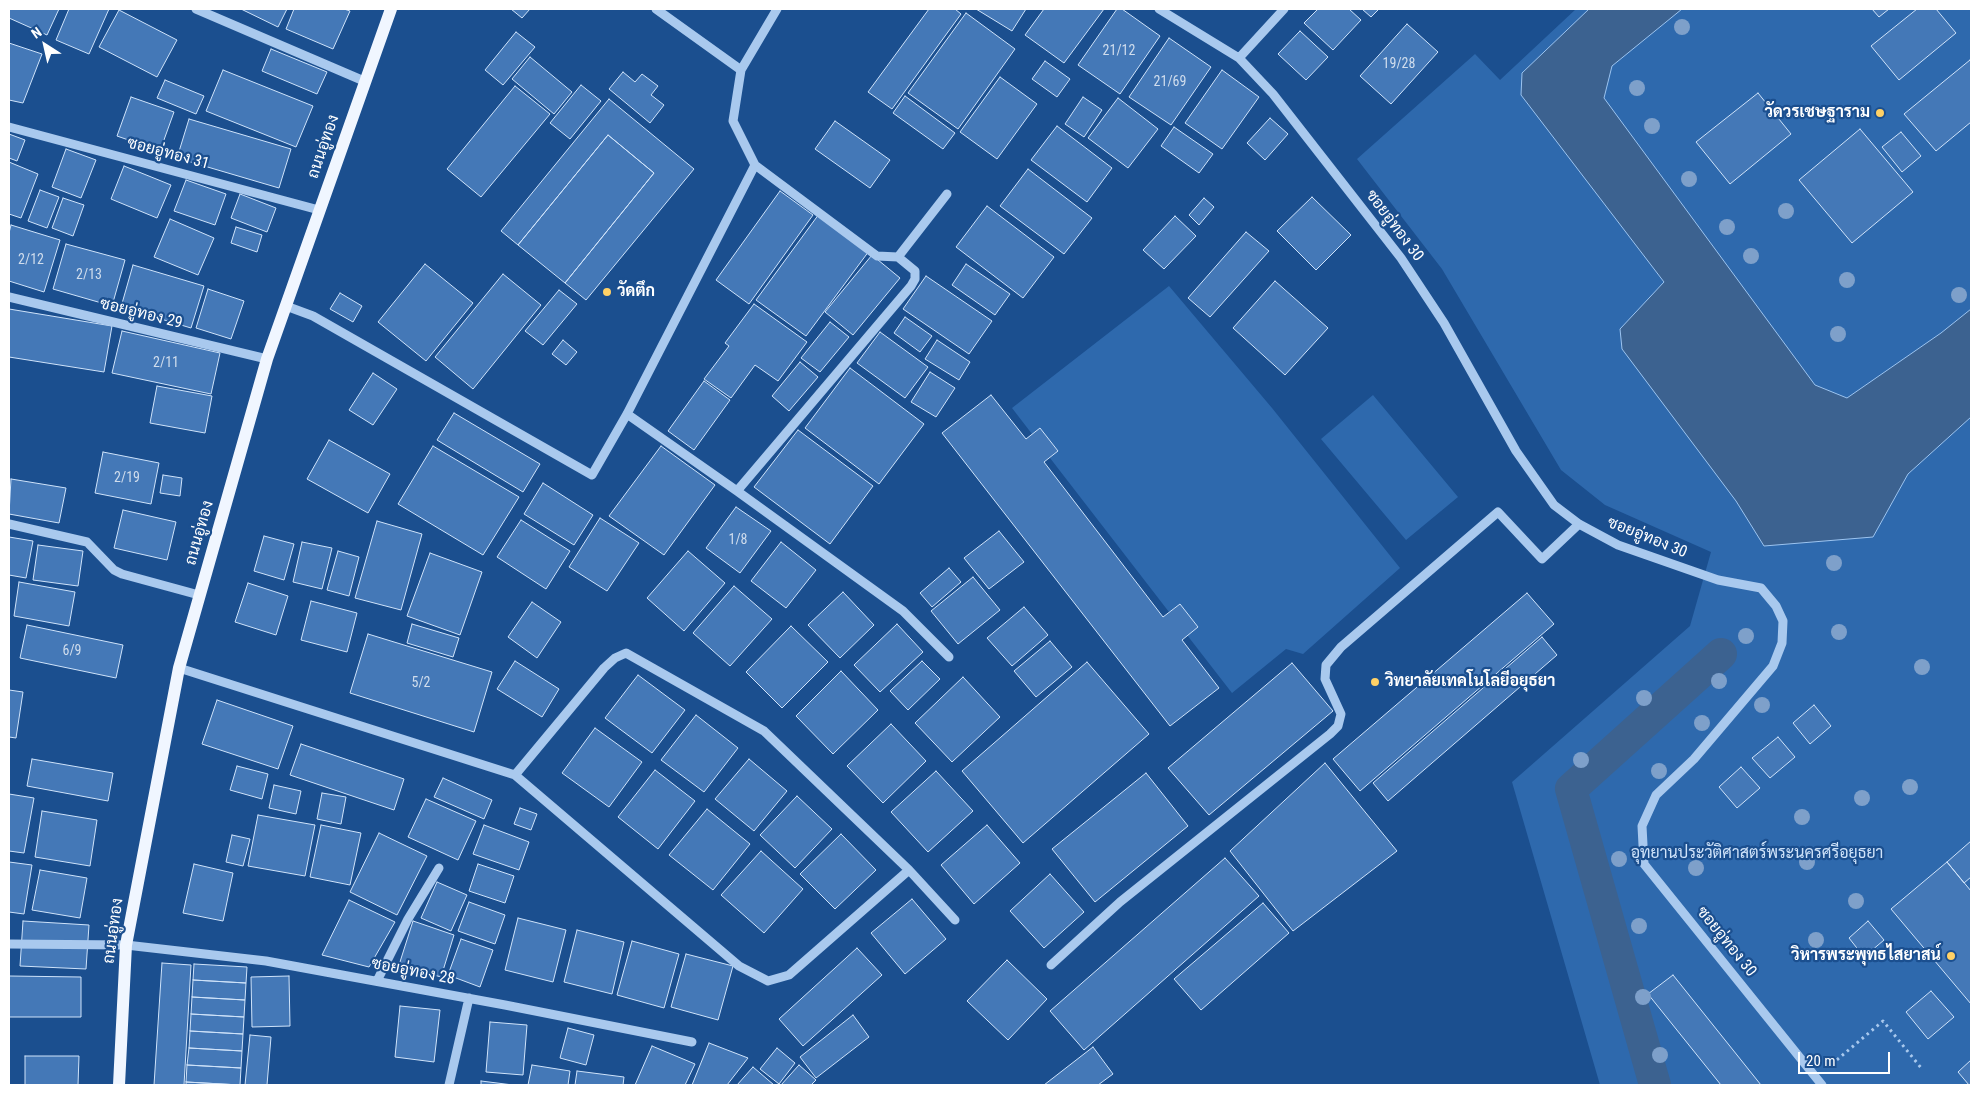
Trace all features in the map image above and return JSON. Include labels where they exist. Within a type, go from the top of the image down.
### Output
[{"type":"main road","name":"ถนนอู่ทอง","points":[[119,1085],[126,945],[179,668],[267,359],[387,10]]},
{"type":"street","points":[[196,9],[364,81]]},
{"type":"street","points":[[656,9],[741,70]]},
{"type":"street","points":[[737,491],[915,279],[915,271],[898,257],[877,256],[755,165],[733,121],[741,70],[777,9]]},
{"type":"street","name":"ซอยอู่ทอง 30","points":[[1159,9],[1239,58],[1273,94],[1401,258],[1444,323],[1516,452],[1554,505],[1578,524],[1618,545],[1718,580],[1760,588],[1776,606],[1783,621],[1782,643],[1773,666],[1694,759],[1656,795],[1642,826],[1644,864],[1819,1082]]},
{"type":"street","points":[[1239,58],[1284,9]]},
{"type":"street","name":"ซอยอู่ทอง 31","points":[[9,127],[319,210]]},
{"type":"street","points":[[286,306],[313,316],[592,474],[627,414],[755,165]]},
{"type":"street","points":[[898,257],[947,194]]},
{"type":"street","name":"ซอยอู่ทอง 29","points":[[9,297],[267,359]]},
{"type":"street","points":[[627,414],[903,611],[949,657]]},
{"type":"street","points":[[1050,965],[1120,902],[1338,726],[1341,714],[1325,679],[1326,665],[1341,646],[1498,512],[1542,559],[1578,524]]},
{"type":"street","points":[[9,524],[87,542],[114,570],[122,574],[199,595]]},
{"type":"street","points":[[516,775],[604,668],[615,658],[626,654],[764,731],[909,870],[955,920]]},
{"type":"street","points":[[179,668],[516,775],[739,966],[768,981],[789,975],[909,870]]},
{"type":"street","points":[[377,981],[408,919],[440,868]]},
{"type":"street","name":"ซอยอู่ทอง 28","points":[[9,944],[126,945],[266,960],[692,1042]]},
{"type":"street","points":[[449,1085],[469,998]]},
{"type":"path","points":[[1819,1082],[1883,1021],[1922,1069]]},
{"type":"green space","name":"อุทยานประวัติศาสตร์พระนครศรีอยุธยา","points":[[1576,9],[1971,9],[1971,1085],[1600,1085],[1512,782],[1690,626],[1711,552],[1605,505],[1561,470],[1442,269],[1357,159],[1475,54],[1500,80]]},
{"type":"green space","points":[[1169,286],[1272,408],[1400,568],[1303,654],[1286,649],[1232,693],[1187,635],[1198,627],[1180,604],[1169,612],[1050,458],[1058,451],[1040,428],[1032,434],[1012,408]]},
{"type":"green space","points":[[1373,395],[1458,497],[1406,540],[1321,439]]},
{"type":"shaded area","points":[[1589,9],[1682,9],[1612,66],[1604,98],[1815,385],[1847,398],[1941,333],[1971,309],[1971,417],[1908,474],[1873,537],[1764,546],[1736,501],[1622,349],[1620,329],[1664,282],[1521,95],[1522,73]]},
{"type":"building","points":[[9,9],[59,9],[47,35],[9,18]]},
{"type":"building","points":[[69,9],[109,9],[89,54],[56,40]]},
{"type":"building","points":[[241,9],[287,9],[278,27]]},
{"type":"building","points":[[294,9],[344,9],[350,11],[333,49],[286,29]]},
{"type":"building","points":[[511,9],[530,9],[522,18]]},
{"type":"building","points":[[929,9],[955,9],[961,14],[892,109],[868,92]]},
{"type":"building","points":[[976,9],[1026,9],[1012,31]]},
{"type":"building","points":[[1044,9],[1104,9],[1064,63],[1025,35]]},
{"type":"building","points":[[1117,9],[1122,9],[1160,36],[1120,94],[1078,65]]},
{"type":"building","points":[[1318,9],[1349,9],[1361,20],[1333,50],[1304,23]]},
{"type":"building","points":[[1362,9],[1379,9],[1371,17]]},
{"type":"building","points":[[1872,9],[1889,9],[1879,17]]},
{"type":"building","points":[[1917,9],[1936,9],[1956,33],[1899,80],[1871,46]]},
{"type":"building","points":[[119,10],[177,40],[157,77],[99,47]]},
{"type":"building","points":[[966,13],[1015,49],[958,129],[908,93]]},
{"type":"building","points":[[1407,24],[1438,52],[1391,104],[1360,76]]},
{"type":"building","points":[[1300,31],[1328,57],[1306,80],[1278,54]]},
{"type":"building","points":[[516,32],[535,47],[503,85],[485,70]]},
{"type":"building","points":[[1169,38],[1211,67],[1171,125],[1129,97]]},
{"type":"building","points":[[9,43],[42,54],[23,103],[9,100]]},
{"type":"building","points":[[271,49],[327,72],[317,94],[262,71]]},
{"type":"building","points":[[530,57],[572,92],[554,114],[512,79]]},
{"type":"building","points":[[1970,60],[1971,122],[1936,151],[1904,114]]},
{"type":"building","points":[[1045,61],[1070,79],[1057,97],[1032,79]]},
{"type":"building","points":[[223,70],[313,106],[296,147],[206,111]]},
{"type":"building","points":[[1222,70],[1259,97],[1222,149],[1185,123]]},
{"type":"building","points":[[623,72],[635,82],[642,74],[658,86],[651,95],[664,105],[650,123],[609,89]]},
{"type":"building","points":[[1000,77],[1037,104],[997,159],[960,132]]},
{"type":"building","points":[[165,80],[204,96],[196,114],[157,98]]},
{"type":"building","points":[[581,85],[601,101],[570,139],[550,123]]},
{"type":"building","points":[[515,86],[550,114],[481,197],[447,169]]},
{"type":"building","points":[[1758,93],[1791,134],[1730,184],[1696,142]]},
{"type":"building","points":[[905,96],[955,133],[943,149],[893,113]]},
{"type":"building","points":[[131,97],[174,112],[160,151],[117,136]]},
{"type":"building","points":[[1083,97],[1102,110],[1084,137],[1065,124]]},
{"type":"building","points":[[1118,98],[1158,129],[1128,168],[1088,138]]},
{"type":"building","points":[[609,99],[694,169],[586,300],[565,283],[654,173],[608,135],[518,245],[501,231]]},
{"type":"building","points":[[1270,118],[1288,134],[1265,160],[1247,143]]},
{"type":"building","points":[[189,119],[291,149],[279,188],[177,158]]},
{"type":"building","points":[[835,121],[890,160],[870,188],[815,149]]},
{"type":"building","points":[[1057,126],[1112,168],[1087,202],[1031,160]]},
{"type":"building","points":[[1174,127],[1213,154],[1199,173],[1161,146]]},
{"type":"building","points":[[1860,129],[1913,192],[1852,243],[1799,180]]},
{"type":"building","points":[[1901,132],[1921,156],[1902,172],[1882,147]]},
{"type":"building","points":[[9,134],[25,140],[17,161],[9,158]]},
{"type":"building","points":[[608,135],[654,173],[565,283],[518,245]]},
{"type":"building","points":[[66,149],[96,160],[81,198],[52,187]]},
{"type":"building","points":[[9,162],[38,174],[21,218],[9,214]]},
{"type":"building","points":[[124,166],[171,185],[157,218],[111,199]]},
{"type":"building","points":[[1028,169],[1092,218],[1064,254],[1000,206]]},
{"type":"building","points":[[186,180],[226,194],[215,225],[174,211]]},
{"type":"building","points":[[40,190],[59,197],[47,228],[28,221]]},
{"type":"building","points":[[780,191],[813,215],[749,304],[716,280]]},
{"type":"building","points":[[240,194],[276,208],[267,232],[231,218]]},
{"type":"building","points":[[1312,197],[1351,235],[1316,270],[1277,231]]},
{"type":"building","points":[[63,198],[84,205],[73,236],[52,228]]},
{"type":"building","points":[[1204,198],[1214,207],[1199,225],[1189,215]]},
{"type":"building","points":[[987,206],[1054,257],[1023,298],[956,247]]},
{"type":"building","points":[[819,214],[869,251],[806,336],[756,300]]},
{"type":"building","points":[[1175,216],[1196,236],[1164,269],[1143,250]]},
{"type":"building","points":[[170,219],[214,238],[198,275],[154,257]]},
{"type":"building","points":[[11,225],[60,240],[44,292],[9,281],[9,233]]},
{"type":"building","points":[[236,227],[262,235],[257,252],[231,243]]},
{"type":"building","points":[[1246,232],[1269,251],[1210,317],[1188,298]]},
{"type":"building","points":[[66,244],[125,260],[112,306],[53,289]]},
{"type":"building","points":[[872,255],[900,278],[853,335],[825,312]]},
{"type":"building","points":[[425,264],[473,303],[426,361],[378,322]]},
{"type":"building","points":[[966,264],[1010,294],[995,315],[952,285]]},
{"type":"building","points":[[133,265],[204,286],[191,328],[121,307]]},
{"type":"building","points":[[503,274],[541,305],[473,389],[435,357]]},
{"type":"building","points":[[926,276],[992,321],[969,354],[903,309]]},
{"type":"building","points":[[1275,281],[1328,328],[1285,375],[1233,328]]},
{"type":"building","points":[[208,289],[244,301],[231,339],[196,328]]},
{"type":"building","points":[[559,290],[577,304],[543,345],[525,331]]},
{"type":"building","points":[[340,293],[362,306],[353,322],[330,309]]},
{"type":"building","points":[[754,304],[807,342],[778,381],[755,365],[731,398],[704,379],[729,346],[725,343]]},
{"type":"building","points":[[9,309],[112,326],[104,372],[9,357]]},
{"type":"building","points":[[905,317],[932,336],[920,352],[894,333]]},
{"type":"building","points":[[830,322],[849,337],[820,372],[801,358]]},
{"type":"building","points":[[122,331],[220,353],[211,394],[112,373]]},
{"type":"building","points":[[880,332],[928,367],[905,398],[857,363]]},
{"type":"building","points":[[563,340],[577,352],[566,365],[552,354]]},
{"type":"building","points":[[937,340],[970,362],[959,380],[925,359]]},
{"type":"building","points":[[800,362],[818,377],[789,411],[772,396]]},
{"type":"building","points":[[850,368],[924,424],[879,484],[805,428]]},
{"type":"building","points":[[930,372],[955,388],[936,417],[911,402]]},
{"type":"building","points":[[373,373],[397,389],[373,425],[349,410]]},
{"type":"building","points":[[704,381],[730,400],[694,450],[668,431]]},
{"type":"building","points":[[157,386],[212,396],[205,433],[150,423]]},
{"type":"building","points":[[991,395],[1026,439],[1040,428],[1058,451],[1044,462],[1163,617],[1180,604],[1198,627],[1182,640],[1219,688],[1170,726],[942,433]]},
{"type":"building","points":[[454,413],[540,464],[523,492],[437,440]]},
{"type":"building","points":[[798,430],[873,486],[830,544],[754,487]]},
{"type":"building","points":[[329,440],[390,474],[368,513],[307,479]]},
{"type":"building","points":[[433,446],[519,497],[483,555],[398,504]]},
{"type":"building","points":[[661,446],[715,485],[664,555],[609,516]]},
{"type":"building","points":[[103,452],[159,463],[151,504],[95,493]]},
{"type":"building","points":[[163,475],[182,478],[180,496],[160,493]]},
{"type":"building","points":[[11,479],[66,488],[59,523],[9,514]]},
{"type":"building","points":[[543,483],[593,515],[574,545],[524,514]]},
{"type":"building","points":[[736,507],[771,531],[740,573],[706,548]]},
{"type":"building","points":[[123,510],[176,522],[167,560],[114,548]]},
{"type":"building","points":[[600,518],[639,543],[607,591],[569,567]]},
{"type":"building","points":[[521,520],[570,551],[546,589],[497,557]]},
{"type":"building","points":[[377,521],[422,534],[401,610],[355,598]]},
{"type":"building","points":[[999,531],[1024,562],[989,589],[964,558]]},
{"type":"building","points":[[264,536],[294,544],[284,580],[254,571]]},
{"type":"building","points":[[9,537],[33,541],[26,578],[9,575]]},
{"type":"building","points":[[302,542],[332,548],[322,589],[293,582]]},
{"type":"building","points":[[781,542],[816,570],[786,608],[751,581]]},
{"type":"building","points":[[38,545],[83,551],[78,586],[33,580]]},
{"type":"building","points":[[338,551],[359,557],[349,596],[327,590]]},
{"type":"building","points":[[688,551],[725,583],[684,631],[647,598]]},
{"type":"building","points":[[430,553],[482,572],[460,635],[407,616]]},
{"type":"building","points":[[949,568],[961,582],[932,607],[920,593]]},
{"type":"building","points":[[973,577],[1000,610],[958,644],[931,611]]},
{"type":"building","points":[[19,582],[75,592],[69,626],[14,616]]},
{"type":"building","points":[[248,583],[288,596],[276,635],[235,622]]},
{"type":"building","points":[[734,586],[772,619],[730,666],[693,633]]},
{"type":"building","points":[[843,592],[874,625],[840,658],[808,625]]},
{"type":"building","points":[[1527,593],[1554,624],[1360,791],[1333,759]]},
{"type":"building","points":[[311,601],[357,613],[347,652],[301,640]]},
{"type":"building","points":[[532,602],[561,622],[537,658],[508,637]]},
{"type":"building","points":[[1024,607],[1048,635],[1012,666],[987,638]]},
{"type":"building","points":[[412,624],[459,638],[453,657],[407,643]]},
{"type":"building","points":[[897,624],[923,652],[880,692],[854,665]]},
{"type":"building","points":[[27,625],[123,645],[116,678],[20,658]]},
{"type":"building","points":[[791,626],[828,662],[782,708],[746,672]]},
{"type":"building","points":[[368,634],[492,672],[474,732],[350,693]]},
{"type":"building","points":[[1542,637],[1557,655],[1388,801],[1373,783]]},
{"type":"building","points":[[1050,641],[1072,667],[1036,697],[1014,671]]},
{"type":"building","points":[[515,661],[559,689],[542,717],[497,689]]},
{"type":"building","points":[[922,661],[940,679],[908,710],[890,691]]},
{"type":"building","points":[[1087,662],[1149,734],[1023,843],[962,771]]},
{"type":"building","points":[[1292,663],[1333,711],[1209,815],[1168,768]]},
{"type":"building","points":[[841,671],[878,710],[833,754],[796,716]]},
{"type":"building","points":[[638,675],[685,710],[652,753],[605,718]]},
{"type":"building","points":[[963,677],[1000,717],[952,762],[915,723]]},
{"type":"building","points":[[9,690],[23,692],[16,738],[9,737]]},
{"type":"building","points":[[217,700],[293,726],[278,769],[202,744]]},
{"type":"building","points":[[1814,705],[1831,726],[1810,744],[1793,723]]},
{"type":"building","points":[[696,715],[738,748],[704,792],[661,760]]},
{"type":"building","points":[[891,724],[926,761],[883,803],[847,766]]},
{"type":"building","points":[[595,728],[642,762],[609,807],[562,773]]},
{"type":"building","points":[[1778,737],[1795,757],[1770,778],[1752,758]]},
{"type":"building","points":[[301,744],[404,779],[394,810],[290,775]]},
{"type":"building","points":[[32,759],[113,773],[108,801],[27,786]]},
{"type":"building","points":[[749,759],[787,791],[754,831],[715,799]]},
{"type":"building","points":[[1325,763],[1397,851],[1293,931],[1230,851]]},
{"type":"building","points":[[237,766],[268,774],[262,799],[230,790]]},
{"type":"building","points":[[1741,767],[1760,788],[1737,808],[1719,787]]},
{"type":"building","points":[[655,770],[695,801],[658,849],[618,817]]},
{"type":"building","points":[[936,771],[973,811],[928,852],[891,812]]},
{"type":"building","points":[[1146,773],[1188,826],[1095,902],[1052,849]]},
{"type":"building","points":[[443,778],[492,800],[484,819],[434,797]]},
{"type":"building","points":[[274,785],[301,791],[296,814],[269,808]]},
{"type":"building","points":[[322,793],[346,797],[341,824],[317,819]]},
{"type":"building","points":[[9,794],[34,798],[24,853],[9,851]]},
{"type":"building","points":[[797,796],[832,829],[795,868],[760,835]]},
{"type":"building","points":[[426,799],[476,821],[458,860],[408,837]]},
{"type":"building","points":[[520,808],[537,814],[531,830],[514,824]]},
{"type":"building","points":[[707,809],[750,844],[713,890],[669,855]]},
{"type":"building","points":[[42,811],[97,820],[90,866],[35,857]]},
{"type":"building","points":[[258,815],[315,825],[305,876],[248,866]]},
{"type":"building","points":[[321,825],[361,833],[350,885],[310,877]]},
{"type":"building","points":[[484,825],[529,842],[519,870],[473,854]]},
{"type":"building","points":[[987,825],[1020,863],[974,904],[941,865]]},
{"type":"building","points":[[379,833],[427,856],[397,915],[350,892]]},
{"type":"building","points":[[841,834],[876,870],[835,909],[800,874]]},
{"type":"building","points":[[232,835],[250,839],[243,866],[226,862]]},
{"type":"building","points":[[1971,841],[1971,877],[1964,883],[1947,862]]},
{"type":"building","points":[[761,851],[803,889],[764,933],[721,895]]},
{"type":"building","points":[[1225,858],[1259,896],[1084,1050],[1050,1011]]},
{"type":"building","points":[[9,862],[32,865],[24,914],[9,912]]},
{"type":"building","name":"วิหารพระพุทธไสยาสน์","points":[[1947,862],[1971,891],[1971,1004],[1891,909]]},
{"type":"building","points":[[194,864],[233,873],[223,921],[183,913]]},
{"type":"building","points":[[478,864],[514,876],[505,903],[469,891]]},
{"type":"building","points":[[40,870],[87,878],[80,918],[32,910]]},
{"type":"building","points":[[1050,874],[1084,912],[1044,948],[1010,911]]},
{"type":"building","points":[[437,882],[467,895],[451,931],[421,918]]},
{"type":"building","points":[[912,899],[946,939],[905,974],[871,933]]},
{"type":"building","points":[[349,900],[395,922],[369,967],[322,955]]},
{"type":"building","points":[[469,902],[505,915],[495,944],[458,931]]},
{"type":"building","points":[[1263,903],[1289,933],[1201,1010],[1174,979]]},
{"type":"building","points":[[518,918],[566,930],[553,982],[505,970]]},
{"type":"building","points":[[23,921],[89,925],[86,969],[20,966]]},
{"type":"building","points":[[413,921],[454,935],[441,977],[399,965]]},
{"type":"building","points":[[1868,921],[1884,940],[1864,957],[1849,938]]},
{"type":"building","points":[[577,930],[624,942],[612,994],[564,982]]},
{"type":"building","points":[[461,939],[493,950],[480,987],[448,975]]},
{"type":"building","points":[[632,941],[679,954],[664,1008],[617,995]]},
{"type":"building","points":[[857,948],[882,975],[803,1046],[779,1019]]},
{"type":"building","points":[[686,954],[733,966],[718,1020],[671,1007]]},
{"type":"building","points":[[1007,960],[1047,999],[1008,1040],[967,1001]]},
{"type":"building","points":[[162,963],[191,965],[184,1085],[154,1085]]},
{"type":"building","points":[[194,964],[247,967],[246,983],[193,980]]},
{"type":"building","points":[[1673,975],[1761,1085],[1721,1085],[1648,994]]},
{"type":"building","points":[[9,976],[81,977],[81,1017],[9,1017]]},
{"type":"building","points":[[289,976],[290,1026],[252,1027],[251,977]]},
{"type":"building","points":[[193,980],[246,983],[245,1000],[192,997]]},
{"type":"building","points":[[1931,991],[1954,1017],[1928,1039],[1906,1012]]},
{"type":"building","points":[[192,997],[245,1000],[244,1017],[191,1014]]},
{"type":"building","points":[[400,1006],[440,1010],[434,1062],[395,1057]]},
{"type":"building","points":[[191,1014],[244,1017],[243,1034],[190,1031]]},
{"type":"building","points":[[853,1015],[869,1037],[816,1078],[800,1057]]},
{"type":"building","points":[[490,1022],[527,1025],[523,1075],[486,1072]]},
{"type":"building","points":[[568,1028],[594,1035],[586,1065],[560,1058]]},
{"type":"building","points":[[190,1031],[243,1034],[242,1051],[189,1048]]},
{"type":"building","points":[[250,1035],[271,1037],[267,1085],[245,1085]]},
{"type":"building","points":[[709,1043],[748,1058],[727,1085],[692,1085]]},
{"type":"building","points":[[652,1046],[695,1064],[685,1085],[635,1085]]},
{"type":"building","points":[[1093,1047],[1113,1074],[1098,1085],[1044,1085]]},
{"type":"building","points":[[189,1048],[242,1051],[241,1068],[187,1065]]},
{"type":"building","points":[[777,1048],[795,1063],[779,1084],[760,1069]]},
{"type":"building","points":[[25,1056],[79,1056],[78,1085],[25,1085]]},
{"type":"building","points":[[1971,1060],[1971,1085],[1969,1085],[1958,1072]]},
{"type":"building","points":[[187,1065],[241,1068],[240,1085],[186,1082]]},
{"type":"building","points":[[532,1065],[570,1071],[568,1085],[528,1085]]},
{"type":"building","points":[[799,1065],[816,1080],[811,1085],[781,1085]]},
{"type":"building","points":[[753,1067],[774,1085],[737,1085]]},
{"type":"building","points":[[577,1071],[624,1077],[623,1085],[575,1085]]},
{"type":"building","points":[[481,1081],[513,1085],[481,1085]]},
{"type":"building","points":[[186,1082],[240,1085],[186,1085]]},
{"type":"waterway","points":[[1655,1085],[1571,789],[1721,654]]},
{"type":"place","name":"วัดวรเชษฐาราม","points":[[1880,113]]},
{"type":"place","name":"วัดตึก","points":[[607,292]]},
{"type":"place","name":"วิทยาลัยเทคโนโลยีอยุธยา","points":[[1375,682]]},
{"type":"place","name":"วิหารพระพุทธไสยาสน์","points":[[1951,956]]}]
